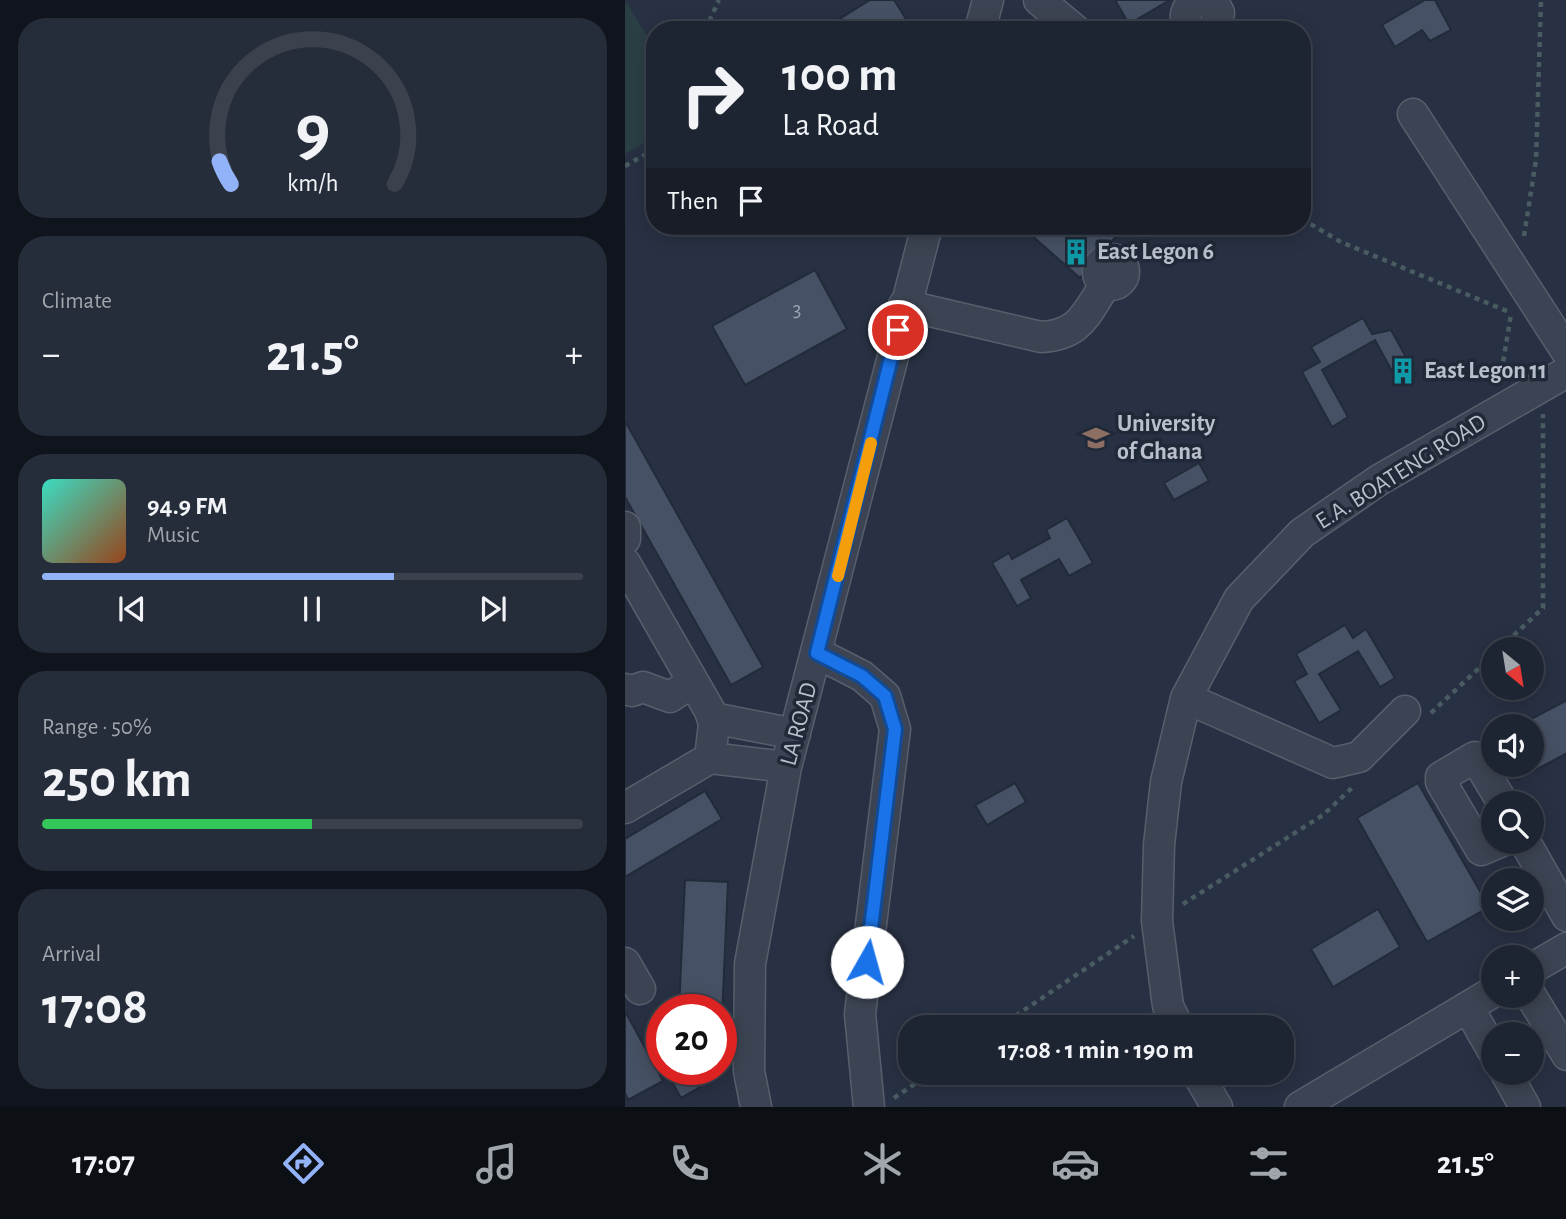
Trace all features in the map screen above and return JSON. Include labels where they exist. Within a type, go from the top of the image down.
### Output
[{"type":"street","points":[[982,21],[988,0]]},
{"type":"street","points":[[1039,0],[1064,21]]},
{"type":"street","points":[[1185,21],[1187,9],[1191,4],[1204,0],[1216,6],[1219,13],[1217,21]]},
{"type":"street","points":[[1413,114],[1566,352]]},
{"type":"street","name":"LA ROAD","points":[[756,1107],[749,1072],[750,964],[787,767],[904,305],[924,235]]},
{"type":"street","points":[[904,305],[1041,337],[1055,336],[1075,329],[1106,284]]},
{"type":"street","name":"E.A. BOATENG ROAD","points":[[1172,1015],[1168,1006],[1157,921],[1159,845],[1166,782],[1186,698],[1239,599],[1302,533],[1379,480],[1555,379]]},
{"type":"street","points":[[625,527],[625,539]]},
{"type":"street","points":[[625,563],[713,718],[710,758]]},
{"type":"street","points":[[817,653],[862,676],[885,696],[895,729],[860,1014],[880,1104]]},
{"type":"street","points":[[625,689],[632,691],[643,687],[670,697],[693,682]]},
{"type":"street","points":[[1186,698],[1333,763],[1359,757],[1413,717]]},
{"type":"street","points":[[713,718],[795,734]]},
{"type":"street","points":[[1481,850],[1441,782],[1441,777],[1475,757],[1496,791]]},
{"type":"street","points":[[625,808],[710,758],[787,767]]},
{"type":"street","points":[[1534,854],[1559,887],[1566,916]]},
{"type":"street","points":[[1544,961],[1566,948]]},
{"type":"street","points":[[1300,1107],[1480,1000],[1486,1022]]},
{"type":"street","points":[[1538,1008],[1566,1055]]},
{"type":"street","points":[[1204,1085],[1217,1107]]},
{"type":"street","points":[[1513,1085],[1525,1107]]},
{"type":"path","points":[[709,21],[719,0]]},
{"type":"path","points":[[1495,414],[1536,160],[1541,0]]},
{"type":"path","points":[[625,166],[646,154]]},
{"type":"path","points":[[1311,224],[1341,242],[1511,313]]},
{"type":"path","points":[[1512,637],[1543,608],[1555,379]]},
{"type":"path","points":[[1413,717],[1481,664]]},
{"type":"path","points":[[1017,1015],[1323,815],[1362,778]]},
{"type":"path","points":[[880,1104],[911,1085]]},
{"type":"green space","points":[[625,0],[646,34],[646,142],[625,154]]},
{"type":"building","points":[[870,0],[894,0],[907,21],[836,21]]},
{"type":"building","points":[[1115,0],[1170,0],[1134,21],[1127,21]]},
{"type":"building","points":[[1425,0],[1435,0],[1451,30],[1430,41],[1422,30],[1395,47],[1382,25]]},
{"type":"building","name":"East Legon 6","points":[[1031,235],[1117,235],[1080,278]]},
{"type":"building","points":[[815,270],[847,329],[745,385],[712,326]]},
{"type":"building","name":"East Legon 11","points":[[1363,318],[1372,334],[1391,330],[1416,375],[1399,384],[1375,340],[1322,370],[1348,417],[1332,427],[1302,372],[1320,362],[1311,347]]},
{"type":"building","points":[[625,421],[763,667],[731,685],[625,497]]},
{"type":"building","points":[[1199,463],[1209,481],[1174,500],[1164,483]]},
{"type":"building","points":[[1067,518],[1093,563],[1069,576],[1059,559],[1021,580],[1031,598],[1017,606],[992,563],[1009,553],[1012,559],[1050,538],[1046,530]]},
{"type":"building","points":[[1345,625],[1353,638],[1366,629],[1395,678],[1380,687],[1358,651],[1319,674],[1341,710],[1319,723],[1294,681],[1307,674],[1296,654]]},
{"type":"building","points":[[1567,700],[1567,753],[1544,765],[1544,714],[1541,714]]},
{"type":"building","points":[[1015,783],[1026,802],[987,825],[975,805]]},
{"type":"building","points":[[1418,783],[1481,893],[1481,912],[1427,942],[1357,818]]},
{"type":"building","points":[[705,791],[722,819],[625,877],[625,839]]},
{"type":"building","points":[[685,880],[728,882],[723,994],[680,994]]},
{"type":"building","points":[[1378,909],[1400,947],[1333,987],[1311,949]]},
{"type":"building","points":[[625,1011],[646,1050],[646,1085],[656,1085],[628,1100],[625,1093]]},
{"type":"building","points":[[674,1085],[699,1085],[700,1087],[681,1098]]},
{"type":"slow traffic","points":[[838,576],[871,443]]},
{"type":"place","name":"East Legon 6","points":[[1076,252]]},
{"type":"place","name":"East Legon 11","points":[[1403,371]]},
{"type":"place","name":"University of Ghana","points":[[1096,438]]},
{"type":"route","points":[[867,962],[895,729],[885,696],[862,676],[817,653],[842,562],[898,330]]}]
